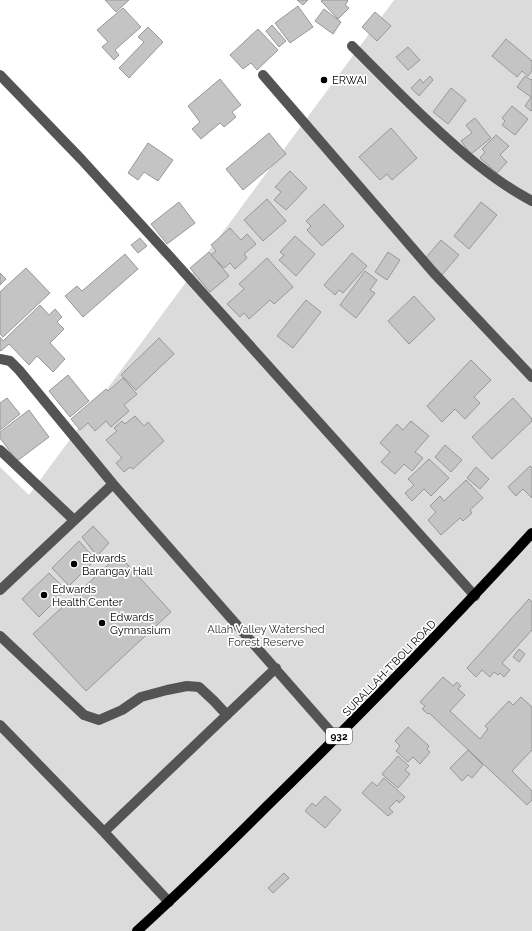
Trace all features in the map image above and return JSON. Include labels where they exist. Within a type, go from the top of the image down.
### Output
[{"type":"main road","name":"SURALLAH-T'BOLI ROAD","points":[[137,931],[170,902],[337,738],[475,596],[532,533]]},
{"type":"street","points":[[352,46],[395,91],[451,143],[503,184],[532,201]]},
{"type":"street","points":[[263,74],[433,272],[532,377]]},
{"type":"street","points":[[0,75],[72,149],[168,254],[475,596]]},
{"type":"street","points":[[0,359],[10,361],[19,370],[114,484],[337,738]]},
{"type":"street","points":[[0,450],[74,520]]},
{"type":"street","points":[[0,590],[114,484]]},
{"type":"street","points":[[0,636],[84,715],[99,720],[122,710],[141,697],[187,686],[199,687],[227,715]]},
{"type":"street","points":[[104,832],[276,668]]},
{"type":"street","points":[[0,724],[170,902]]},
{"type":"green space","name":"Allah Valley Watershed Forest Reserve","points":[[394,0],[532,0],[532,931],[0,931],[0,467],[29,495]]},
{"type":"building","points":[[105,0],[129,0],[116,12]]},
{"type":"building","points":[[297,0],[308,0],[303,5]]},
{"type":"building","points":[[347,0],[348,1],[345,5],[349,8],[338,19],[321,1]]},
{"type":"building","points":[[298,6],[313,27],[290,43],[275,23]]},
{"type":"building","points":[[123,8],[141,27],[115,50],[119,55],[114,60],[102,47],[108,42],[97,30]]},
{"type":"building","points":[[324,9],[341,22],[333,34],[315,21]]},
{"type":"building","points":[[375,12],[391,26],[377,41],[362,27]]},
{"type":"building","points":[[272,25],[286,41],[279,47],[266,31]]},
{"type":"building","points":[[148,27],[163,42],[129,78],[119,68],[144,42],[138,37]]},
{"type":"building","points":[[258,29],[278,50],[257,70],[251,63],[243,69],[230,55]]},
{"type":"building","points":[[506,39],[532,61],[532,71],[528,76],[522,71],[517,77],[492,56]]},
{"type":"building","points":[[408,47],[420,60],[408,70],[396,57]]},
{"type":"building","points":[[430,76],[433,80],[419,96],[411,88],[420,79],[423,83]]},
{"type":"building","points":[[525,76],[531,80],[532,79],[531,111],[525,106],[531,97],[517,87]]},
{"type":"building","points":[[220,79],[241,105],[232,112],[236,117],[224,127],[220,123],[201,139],[192,129],[200,122],[188,106]]},
{"type":"building","points":[[451,88],[466,100],[448,124],[433,112]]},
{"type":"building","points":[[512,106],[528,119],[515,135],[502,125],[505,121],[502,118]]},
{"type":"building","points":[[475,118],[491,138],[471,154],[461,141],[472,133],[466,125]]},
{"type":"building","points":[[391,128],[417,158],[392,180],[387,174],[380,180],[359,157]]},
{"type":"building","points":[[269,133],[286,154],[243,190],[226,169]]},
{"type":"building","points":[[496,135],[509,146],[500,155],[507,162],[497,173],[480,158],[485,152],[482,149]]},
{"type":"building","points":[[148,143],[173,160],[158,181],[144,172],[138,180],[128,173]]},
{"type":"building","points":[[290,171],[307,188],[286,210],[274,200],[281,192],[275,187]]},
{"type":"building","points":[[267,199],[286,221],[263,241],[244,220]]},
{"type":"building","points":[[179,202],[195,223],[167,244],[151,224]]},
{"type":"building","points":[[481,202],[497,215],[469,249],[454,236]]},
{"type":"building","points":[[324,204],[344,226],[322,246],[307,230],[311,226],[306,221]]},
{"type":"building","points":[[230,228],[241,240],[247,234],[256,244],[244,254],[247,258],[235,269],[230,263],[224,268],[211,255],[216,251],[211,245]]},
{"type":"building","points":[[295,236],[315,254],[296,276],[279,260],[284,255],[280,252]]},
{"type":"building","points":[[140,238],[147,246],[138,253],[131,245]]},
{"type":"building","points":[[441,240],[459,255],[441,276],[423,261]]},
{"type":"building","points":[[209,252],[229,276],[210,292],[190,268]]},
{"type":"building","points":[[388,252],[400,260],[387,280],[375,272]]},
{"type":"building","points":[[352,253],[367,266],[343,293],[339,290],[335,295],[324,285]]},
{"type":"building","points":[[125,254],[138,269],[83,317],[65,296],[77,286],[82,291]]},
{"type":"building","points":[[267,258],[293,287],[274,304],[270,300],[249,319],[244,313],[240,317],[227,304],[244,289],[239,284]]},
{"type":"building","points":[[26,268],[50,293],[3,337],[0,334],[0,292]]},
{"type":"building","points":[[365,271],[377,280],[370,290],[375,293],[356,318],[340,305]]},
{"type":"building","points":[[0,273],[6,279],[0,285]]},
{"type":"building","points":[[414,296],[435,319],[409,344],[388,321]]},
{"type":"building","points":[[306,300],[321,312],[293,348],[277,336]]},
{"type":"building","points":[[40,305],[49,315],[55,309],[62,317],[57,322],[64,329],[50,343],[65,359],[53,372],[37,356],[29,365],[9,344],[1,351],[0,350],[0,337],[3,341]]},
{"type":"building","points":[[159,338],[174,354],[136,390],[121,375]]},
{"type":"building","points":[[471,360],[491,380],[474,397],[480,403],[465,419],[455,409],[442,422],[427,406]]},
{"type":"building","points":[[68,375],[89,401],[70,417],[49,391]]},
{"type":"building","points":[[123,378],[137,394],[124,405],[129,411],[111,427],[106,421],[95,431],[88,423],[80,430],[71,419],[106,389],[108,391]]},
{"type":"building","points":[[7,398],[20,414],[0,430],[0,403]]},
{"type":"building","points":[[513,398],[532,419],[532,421],[492,459],[472,437]]},
{"type":"building","points":[[29,410],[49,437],[17,461],[0,438],[0,432]]},
{"type":"building","points":[[135,416],[144,426],[148,422],[164,441],[133,469],[130,467],[124,472],[116,463],[122,458],[106,440],[117,431],[114,428],[122,421],[125,424]]},
{"type":"building","points":[[411,421],[429,436],[415,452],[423,458],[412,471],[404,464],[395,474],[381,462],[390,452],[380,443],[397,424],[403,430]]},
{"type":"building","points":[[445,445],[462,460],[451,472],[435,457]]},
{"type":"building","points":[[429,459],[449,478],[431,496],[424,489],[412,501],[405,493],[414,485],[408,479]]},
{"type":"building","points":[[530,466],[532,468],[532,498],[523,489],[516,496],[508,487]]},
{"type":"building","points":[[476,467],[489,479],[480,489],[467,478]]},
{"type":"building","points":[[466,480],[483,498],[470,510],[472,513],[463,521],[460,518],[441,535],[428,520],[436,512],[430,506],[440,496],[444,501]]},
{"type":"building","name":"Edwards Health Center","points":[[93,526],[109,543],[97,556],[82,537]]},
{"type":"building","name":"Edwards Barangay Hall","points":[[79,541],[96,559],[69,586],[52,568]]},
{"type":"building","name":"Edwards Gymnasium","points":[[119,555],[171,612],[86,691],[33,634]]},
{"type":"building","name":"Edwards Health Center","points":[[49,573],[66,590],[39,617],[22,599]]},
{"type":"building","points":[[529,599],[532,602],[532,630],[502,663],[510,670],[504,677],[500,673],[498,675],[494,672],[490,677],[482,670],[476,677],[467,668]]},
{"type":"building","points":[[519,649],[525,654],[519,662],[513,657]]},
{"type":"building","points":[[443,677],[453,686],[457,682],[461,686],[458,689],[465,695],[450,711],[480,739],[488,729],[485,726],[509,701],[513,705],[521,697],[532,707],[532,750],[512,771],[532,791],[532,800],[527,805],[429,713],[428,714],[422,709],[425,706],[420,702]]},
{"type":"building","points":[[408,727],[429,746],[427,749],[430,752],[420,764],[413,757],[408,762],[396,751],[400,746],[395,741]]},
{"type":"building","points":[[468,750],[483,765],[472,778],[468,775],[462,781],[450,768]]},
{"type":"building","points":[[398,756],[409,766],[405,770],[410,774],[398,788],[382,774]]},
{"type":"building","points":[[384,778],[405,797],[399,803],[397,800],[389,808],[393,812],[388,816],[362,793],[372,782],[377,786]]},
{"type":"building","points":[[325,796],[341,810],[325,828],[305,811],[312,803],[316,806]]},
{"type":"building","points":[[284,873],[289,878],[273,893],[268,888]]},
{"type":"place","name":"ERWAI","points":[[324,80]]},
{"type":"place","name":"Edwards Barangay Hall","points":[[74,564]]},
{"type":"place","name":"Edwards Health Center","points":[[44,595]]},
{"type":"place","name":"Edwards Gymnasium","points":[[102,623]]}]
